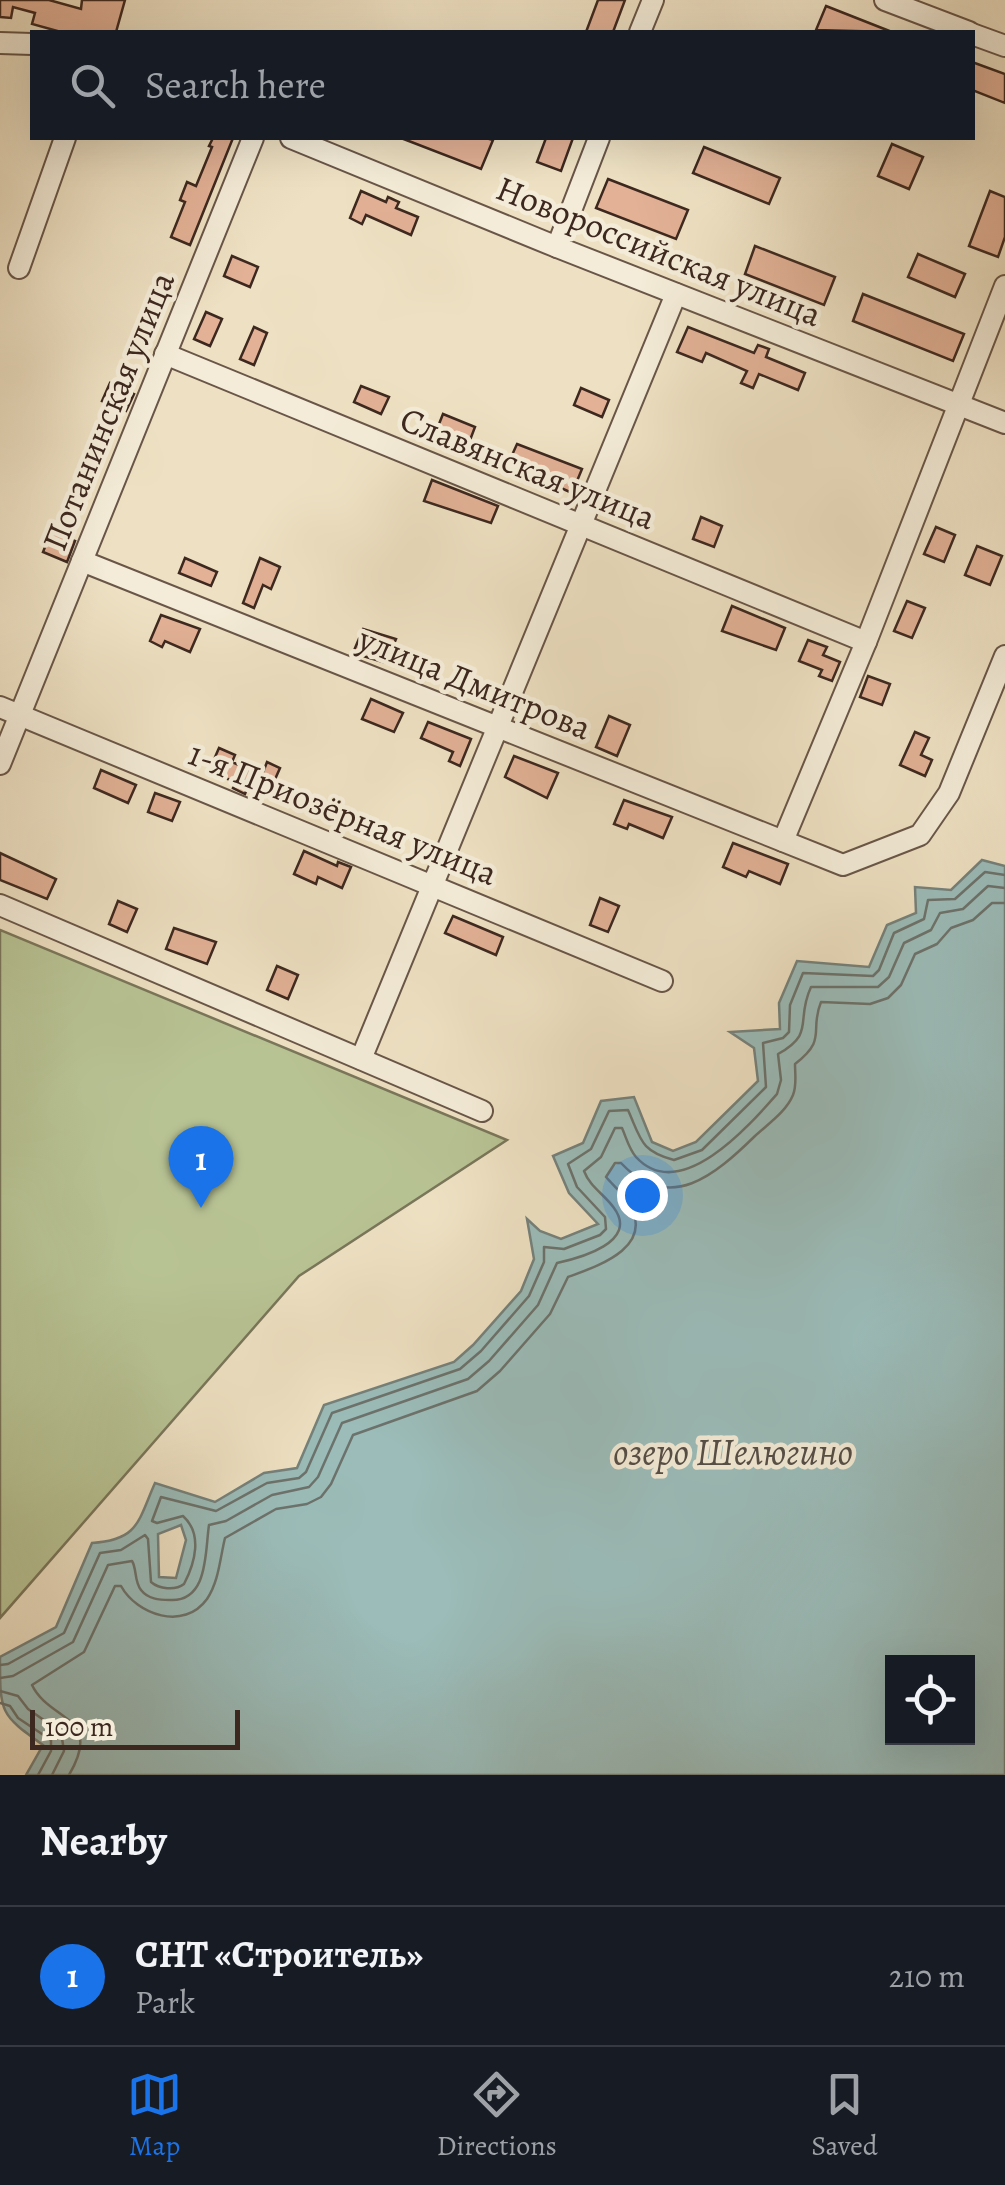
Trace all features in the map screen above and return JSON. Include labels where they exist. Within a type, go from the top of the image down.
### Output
[{"type":"street","points":[[641,30],[653,0]]},
{"type":"street","points":[[884,0],[963,30]]},
{"type":"street","points":[[975,35],[1005,46]]},
{"type":"street","points":[[0,43],[30,44]]},
{"type":"street","points":[[18,268],[64,140]]},
{"type":"street","name":"Потанинская улица","points":[[0,764],[10,711],[82,561],[252,140]]},
{"type":"street","name":"Новороссийская улица","points":[[295,140],[1005,423]]},
{"type":"street","points":[[557,247],[598,140]]},
{"type":"street","points":[[783,841],[866,642],[1005,286]]},
{"type":"street","points":[[361,1059],[676,294]]},
{"type":"street","name":"Славянская улица","points":[[166,354],[866,642]]},
{"type":"street","name":"улица Дмитрова","points":[[82,561],[843,865],[920,835],[949,794],[1005,656]]},
{"type":"street","name":"1-я Приозёрная улица","points":[[10,711],[662,980]]},
{"type":"street","points":[[0,905],[482,1111]]},
{"type":"green space","points":[[0,930],[507,1140],[299,1276],[0,1618]]},
{"type":"water","name":"озеро Шелюгино","points":[[982,860],[1005,866],[1005,1775],[26,1775],[43,1745],[5,1711],[0,1657],[56,1627],[92,1543],[128,1533],[140,1518],[155,1483],[215,1502],[264,1473],[297,1468],[324,1405],[454,1362],[521,1291],[534,1259],[527,1219],[540,1231],[561,1239],[598,1224],[569,1193],[553,1156],[583,1143],[601,1101],[634,1097],[652,1142],[673,1151],[696,1142],[758,1081],[754,1048],[730,1032],[780,1029],[779,1003],[797,961],[869,967],[887,925],[916,913],[915,887],[951,890]],"holes":[[[181,1525],[186,1540],[176,1578],[159,1577],[158,1534]]]},
{"type":"building","points":[[0,0],[49,0],[81,9],[82,0],[125,0],[117,30],[54,30],[32,24],[35,13],[13,7],[11,18],[0,17]]},
{"type":"building","points":[[598,0],[625,0],[614,30],[587,30]]},
{"type":"building","points":[[826,6],[887,30],[816,30]]},
{"type":"building","points":[[975,63],[1005,74],[1005,103],[975,91]]},
{"type":"building","points":[[212,140],[232,140],[190,245],[171,237],[185,202],[180,200],[187,182],[196,186],[212,147]]},
{"type":"building","points":[[406,140],[493,140],[481,169]]},
{"type":"building","points":[[545,140],[572,140],[561,171],[537,162]]},
{"type":"building","points":[[892,144],[923,157],[909,189],[878,176]]},
{"type":"building","points":[[704,147],[780,178],[769,204],[693,173]]},
{"type":"building","points":[[608,179],[688,210],[676,239],[596,208]]},
{"type":"building","points":[[361,191],[386,202],[388,197],[399,202],[396,208],[418,217],[411,235],[366,215],[362,224],[350,218]]},
{"type":"building","points":[[990,191],[1005,197],[1005,237],[998,257],[969,246]]},
{"type":"building","points":[[755,246],[835,277],[824,305],[745,274]]},
{"type":"building","points":[[918,254],[965,274],[955,297],[908,277]]},
{"type":"building","points":[[232,256],[258,267],[250,287],[224,276]]},
{"type":"building","points":[[863,294],[964,334],[953,361],[853,321]]},
{"type":"building","points":[[206,312],[222,319],[210,346],[194,339]]},
{"type":"building","points":[[254,327],[267,333],[254,365],[240,359]]},
{"type":"building","points":[[688,327],[754,353],[758,345],[769,349],[766,357],[805,373],[798,390],[759,374],[753,388],[741,383],[747,371],[706,353],[702,362],[677,352]]},
{"type":"building","points":[[110,383],[134,394],[126,411],[102,401]]},
{"type":"building","points":[[361,386],[389,397],[381,414],[354,402]]},
{"type":"building","points":[[581,388],[609,400],[602,417],[574,405]]},
{"type":"building","points":[[443,414],[475,427],[467,448],[435,434]]},
{"type":"building","points":[[517,444],[582,469],[572,493],[508,464]]},
{"type":"building","points":[[432,480],[498,506],[491,523],[424,501]]},
{"type":"building","points":[[701,517],[722,526],[714,547],[693,539]]},
{"type":"building","points":[[936,527],[955,535],[944,562],[924,554]]},
{"type":"building","points":[[51,532],[75,541],[67,562],[43,552]]},
{"type":"building","points":[[977,546],[1002,556],[990,585],[965,575]]},
{"type":"building","points":[[185,558],[217,572],[211,586],[179,573]]},
{"type":"building","points":[[260,558],[280,567],[271,589],[263,585],[254,608],[243,603]]},
{"type":"building","points":[[907,601],[925,608],[912,638],[894,631]]},
{"type":"building","points":[[732,606],[785,628],[776,650],[722,631]]},
{"type":"building","points":[[161,615],[200,629],[190,652],[165,641],[162,647],[150,641]]},
{"type":"building","points":[[363,629],[396,639],[386,663],[353,653]]},
{"type":"building","points":[[808,640],[827,647],[823,655],[840,662],[832,681],[819,676],[822,670],[799,661]]},
{"type":"building","points":[[868,676],[890,684],[882,705],[860,697]]},
{"type":"building","points":[[371,699],[403,713],[394,732],[362,719]]},
{"type":"building","points":[[609,716],[630,725],[617,756],[596,747]]},
{"type":"building","points":[[428,722],[471,739],[460,766],[449,761],[453,752],[421,738]]},
{"type":"building","points":[[915,732],[929,738],[921,755],[932,760],[925,776],[900,765]]},
{"type":"building","points":[[219,748],[235,755],[232,762],[262,775],[267,762],[280,768],[268,795],[248,786],[245,794],[233,788],[235,782],[209,771]]},
{"type":"building","points":[[514,756],[558,773],[547,798],[505,777]]},
{"type":"building","points":[[101,770],[136,785],[128,803],[94,788]]},
{"type":"building","points":[[155,793],[180,802],[172,821],[148,812]]},
{"type":"building","points":[[624,800],[672,817],[663,838],[629,824],[627,829],[614,824]]},
{"type":"building","points":[[733,843],[788,864],[780,884],[749,871],[746,877],[723,867]]},
{"type":"building","points":[[304,851],[337,866],[338,862],[351,867],[342,888],[318,877],[316,884],[294,874]]},
{"type":"building","points":[[0,853],[56,879],[47,899],[0,880]]},
{"type":"building","points":[[600,898],[619,906],[608,932],[590,925]]},
{"type":"building","points":[[118,901],[137,909],[127,932],[109,924]]},
{"type":"building","points":[[453,916],[503,937],[496,955],[445,933]]},
{"type":"building","points":[[174,928],[216,942],[207,964],[166,949]]},
{"type":"building","points":[[277,966],[298,975],[288,999],[267,990]]},
{"type":"place","name":"СНТ «Строитель»","points":[[201,1208]]}]
